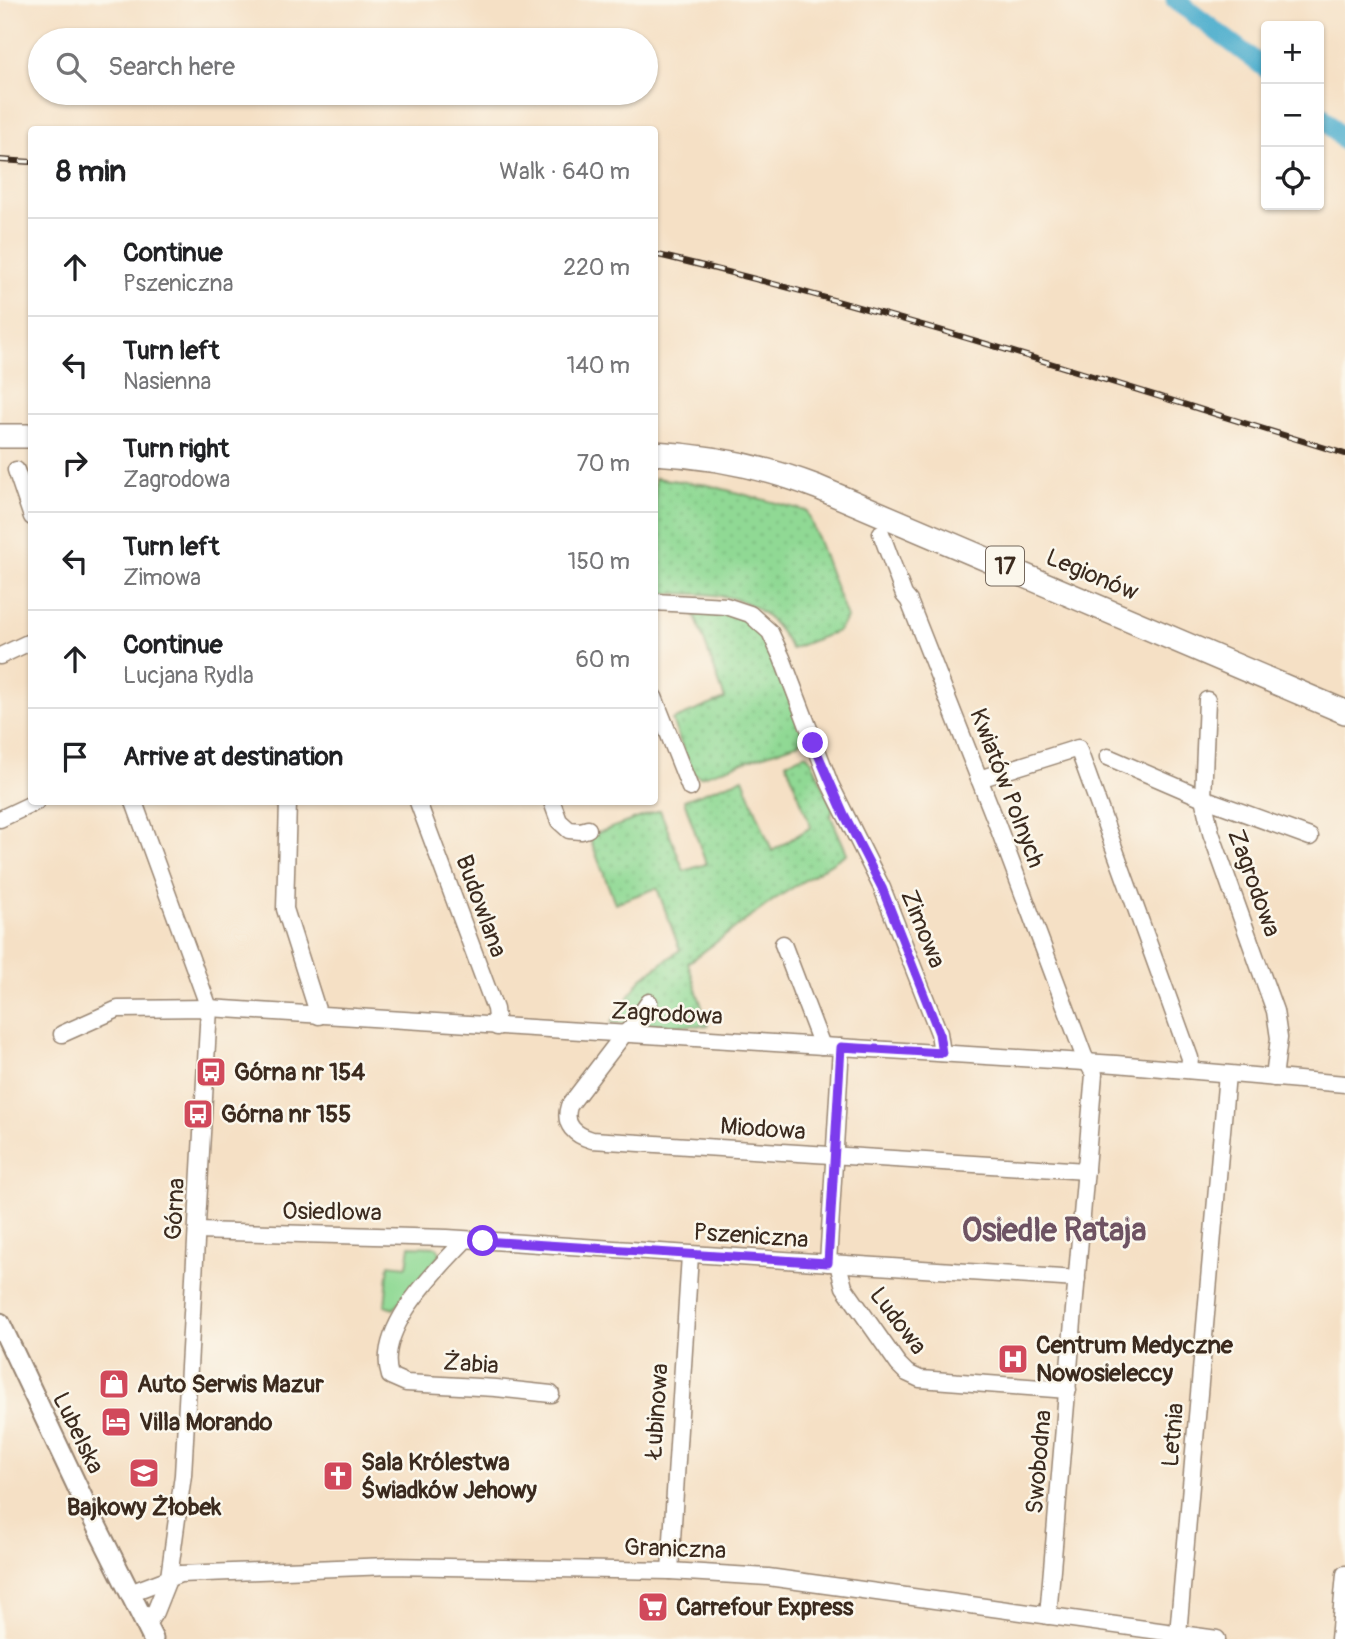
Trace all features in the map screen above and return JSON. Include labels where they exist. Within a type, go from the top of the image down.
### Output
[{"type":"highway","points":[[0,436],[28,436]]},
{"type":"highway","name":"Legionów","points":[[658,453],[727,462],[817,487],[1345,712]]},
{"type":"main road","name":"Lubelska","points":[[0,1323],[150,1633]]},
{"type":"street","points":[[16,470],[28,505]]},
{"type":"street","name":"Kwiatów Polnych","points":[[881,533],[1087,1062]]},
{"type":"street","name":"Zimowa","points":[[658,602],[726,606],[750,614],[770,632],[780,651],[830,784],[882,888],[939,1033],[942,1053]]},
{"type":"street","points":[[0,656],[28,643]]},
{"type":"street","name":"Zagrodowa","points":[[1207,700],[1203,798],[1210,833],[1275,1010],[1279,1038],[1274,1078]]},
{"type":"street","points":[[658,707],[690,788]]},
{"type":"street","points":[[979,779],[1078,748],[1190,1058],[1189,1070]]},
{"type":"street","points":[[1108,757],[1203,798],[1310,838]]},
{"type":"street","points":[[0,819],[30,805]]},
{"type":"street","name":"Górna","points":[[135,805],[209,1008],[183,1475],[169,1577],[150,1633]]},
{"type":"street","points":[[288,805],[285,909],[319,1016]]},
{"type":"street","name":"Budowlana","points":[[419,805],[495,1009],[497,1027]]},
{"type":"street","points":[[553,805],[559,821],[569,830],[588,829]]},
{"type":"street","points":[[783,944],[822,1046]]},
{"type":"street","points":[[624,1034],[649,1002]]},
{"type":"street","name":"Zagrodowa","points":[[62,1034],[118,1009],[209,1008],[1087,1062],[1345,1084]]},
{"type":"street","name":"Miodowa","points":[[624,1034],[567,1112],[568,1125],[575,1133],[592,1140],[1086,1171]]},
{"type":"street","points":[[833,1264],[834,1156],[841,1047]]},
{"type":"street","name":"Swobodna","points":[[1048,1616],[1094,1074],[1087,1062]]},
{"type":"street","name":"Letnia","points":[[1178,1634],[1227,1074]]},
{"type":"street","name":"Osiedlowa","points":[[197,1231],[465,1240]]},
{"type":"street","name":"Pszeniczna","points":[[465,1240],[1077,1279]]},
{"type":"street","name":"Żabia","points":[[465,1240],[401,1316],[391,1338],[387,1367],[390,1376],[406,1382],[551,1394]]},
{"type":"street","name":"Łubinowa","points":[[670,1570],[690,1255]]},
{"type":"street","name":"Ludowa","points":[[833,1264],[845,1287],[898,1364],[912,1376],[920,1379],[1068,1390]]},
{"type":"street","name":"Graniczna","points":[[130,1593],[180,1574],[389,1566],[670,1570],[768,1577],[1048,1616],[1109,1632],[1178,1634],[1217,1639]]},
{"type":"street","points":[[1339,1639],[1345,1574]]},
{"type":"green space","points":[[658,478],[708,485],[807,511],[847,618],[838,631],[791,649],[765,614],[750,605],[734,598],[658,593]]},
{"type":"green space","points":[[693,610],[727,613],[744,619],[768,640],[804,732],[799,743],[700,777],[692,773],[672,720],[725,699]]},
{"type":"green space","points":[[806,754],[812,761],[833,808],[831,817],[847,853],[775,899],[688,963],[708,1026],[611,1023],[641,979],[680,950],[657,888],[615,903],[589,836],[660,810],[684,871],[706,864],[684,800],[743,778],[772,851],[811,827],[786,762]]},
{"type":"green space","points":[[410,1246],[437,1247],[441,1254],[394,1309],[385,1306],[389,1264],[407,1266]]},
{"type":"waterway","points":[[1175,0],[1261,65]]},
{"type":"waterway","points":[[1324,119],[1345,142]]},
{"type":"railway","points":[[0,160],[28,162]]},
{"type":"railway","points":[[658,255],[915,323],[1345,454]]},
{"type":"place","name":"Górna nr 154","points":[[211,1072]]},
{"type":"place","name":"Górna nr 155","points":[[198,1114]]},
{"type":"place","name":"Centrum Medyczne Nowosieleccy","points":[[1013,1359]]},
{"type":"place","name":"Auto Serwis Mazur","points":[[114,1384]]},
{"type":"place","name":"Villa Morando","points":[[116,1422]]},
{"type":"place","name":"Bajkowy Żłobek","points":[[144,1473]]},
{"type":"place","name":"Sala Królestwa Świadków Jehowy","points":[[338,1476]]},
{"type":"place","name":"Carrefour Express","points":[[653,1607]]},
{"type":"district","name":"Osiedle Rataja","points":[[1054,1231]]},
{"type":"route","points":[[483,1241],[828,1263],[841,1047],[942,1053],[942,1047],[939,1033],[882,888],[844,814],[813,743]]}]
